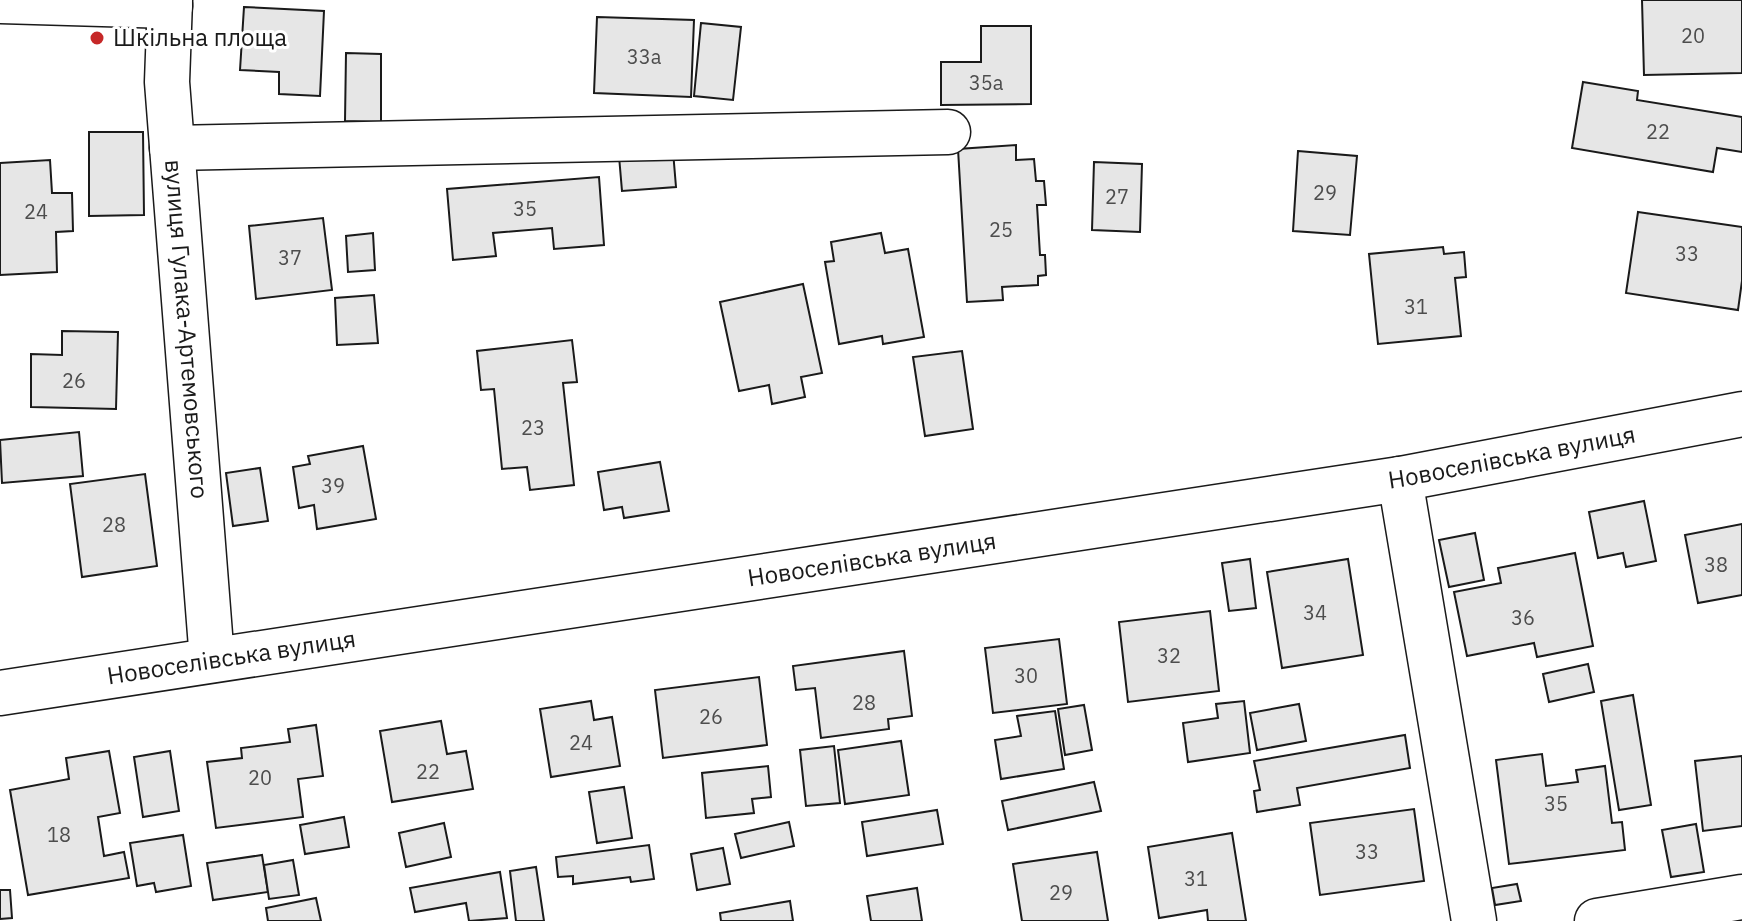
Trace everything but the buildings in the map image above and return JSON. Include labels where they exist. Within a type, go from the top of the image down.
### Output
[{"type":"street","points":[[0,1],[170,3]]},
{"type":"street","name":"вулиця Гулака-Артемовського","points":[[170,3],[167,82],[212,660]]},
{"type":"street","points":[[172,148],[948,132]]},
{"type":"street","name":"Новоселівська вулиця","points":[[0,693],[1400,479],[1742,414]]},
{"type":"street","points":[[1400,479],[1474,921]]},
{"type":"street","points":[[1597,921],[1742,897]]},
{"type":"place","name":"Шкільна площа","points":[[97,38]]}]
